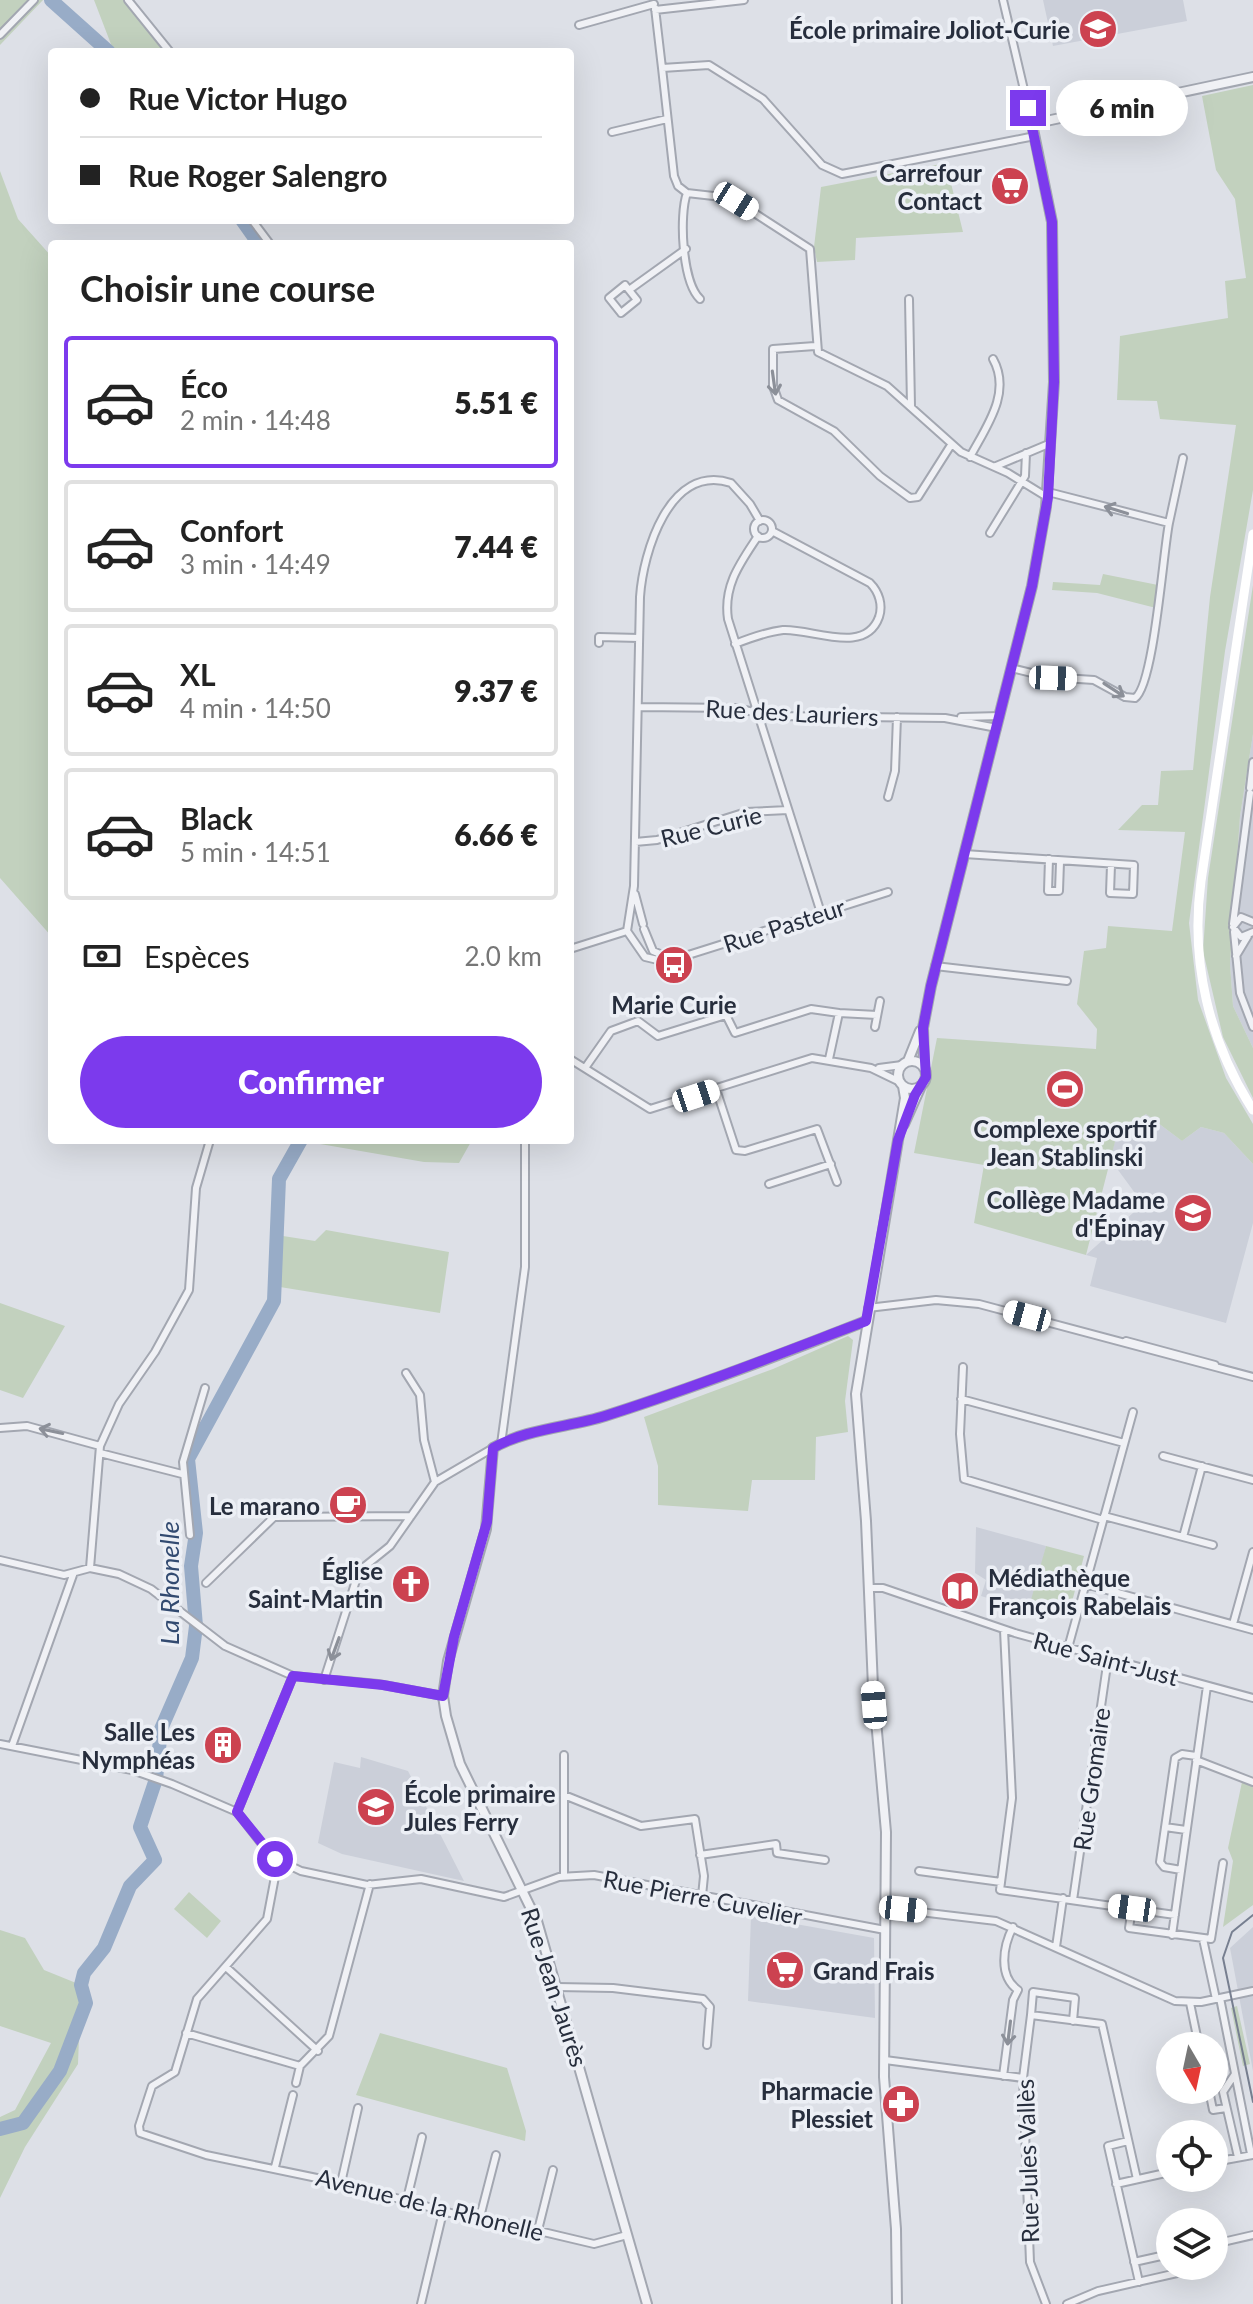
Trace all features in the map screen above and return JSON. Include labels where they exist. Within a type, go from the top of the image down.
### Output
[{"type":"main road","points":[[1253,534],[1201,881],[1198,933],[1202,979],[1213,1025],[1226,1060],[1253,1110]]},
{"type":"street","points":[[0,35],[34,0]]},
{"type":"street","points":[[128,0],[167,48]]},
{"type":"street","points":[[579,25],[654,5],[744,0]]},
{"type":"street","points":[[897,2303],[885,2060],[886,1832],[873,1687],[856,1400],[868,1308],[905,1096],[898,1073],[924,1019],[1038,557],[1048,495],[1054,382],[1052,222],[1003,0]]},
{"type":"street","points":[[654,5],[675,180],[687,193],[731,198],[810,249],[815,346],[821,354],[867,374],[911,406],[951,445],[1021,482],[1048,495],[1169,523]]},
{"type":"street","points":[[662,68],[709,65],[763,99],[822,165],[842,174],[1035,136]]},
{"type":"street","points":[[1032,124],[1253,77]]},
{"type":"street","points":[[612,132],[667,119]]},
{"type":"street","points":[[687,193],[681,210],[691,288],[700,299]]},
{"type":"street","points":[[629,290],[686,249]]},
{"type":"street","points":[[625,285],[629,290],[637,300],[621,313],[609,298],[625,285]]},
{"type":"street","points":[[909,299],[911,406]]},
{"type":"street","points":[[815,346],[772,350],[775,396],[783,405],[834,431],[888,483],[910,498],[918,497],[951,445]]},
{"type":"street","points":[[970,457],[999,399],[999,372],[993,359]]},
{"type":"street","points":[[993,466],[1009,463],[1051,443]]},
{"type":"street","points":[[990,533],[1026,472],[1026,453]]},
{"type":"street","points":[[1011,668],[1048,677],[1094,680],[1128,698],[1139,696],[1153,641],[1169,523],[1183,458]]},
{"type":"street","name":"Rue Curie","points":[[630,922],[634,886],[641,586],[646,558],[662,518],[681,494],[702,483],[726,482],[741,493],[760,521]]},
{"type":"street","points":[[735,644],[783,630],[834,638],[858,636],[872,628],[880,613],[879,596],[868,581],[797,547],[772,531],[769,522],[760,521],[755,528],[758,536],[766,537],[772,531]]},
{"type":"street","name":"Rue Curie","points":[[758,536],[728,588],[727,614],[821,913]]},
{"type":"street","points":[[599,643],[599,637],[639,638]]},
{"type":"street","name":"Rue des Lauriers","points":[[638,707],[736,708],[758,713],[897,717],[1000,716]]},
{"type":"street","points":[[888,797],[895,771],[897,717]]},
{"type":"street","name":"Rue des Lauriers","points":[[945,718],[997,728]]},
{"type":"street","points":[[1253,762],[1252,791],[1235,893],[1234,928],[1235,963],[1243,1005],[1253,1027]]},
{"type":"street","points":[[1246,819],[1253,809]]},
{"type":"street","name":"Rue Curie","points":[[635,842],[657,840],[746,812],[788,810]]},
{"type":"street","points":[[964,854],[1134,865],[1133,894],[1110,893],[1111,865]]},
{"type":"street","points":[[1049,859],[1048,891],[1059,891],[1060,862]]},
{"type":"street","name":"Rue Curie","points":[[634,886],[644,926]]},
{"type":"street","name":"Rue Pasteur","points":[[630,934],[649,960],[664,962],[888,892]]},
{"type":"street","points":[[1235,893],[1251,919]]},
{"type":"street","points":[[1234,928],[1239,917],[1251,919]]},
{"type":"street","points":[[630,934],[630,922],[638,920],[644,926],[654,952],[680,959]]},
{"type":"street","points":[[574,948],[630,934],[641,936],[644,926]]},
{"type":"street","points":[[1234,928],[1240,937],[1251,934]]},
{"type":"street","points":[[1235,963],[1240,947],[1251,934]]},
{"type":"street","points":[[935,966],[1067,981]]},
{"type":"street","points":[[875,1027],[880,1001]]},
{"type":"street","points":[[735,1033],[811,1009],[877,1015]]},
{"type":"street","points":[[829,1059],[839,1013]]},
{"type":"street","points":[[585,1068],[611,1031],[638,1021],[658,1036],[726,1015],[738,1041]]},
{"type":"street","points":[[898,1140],[926,1077],[924,1019]]},
{"type":"street","points":[[574,1061],[648,1108],[808,1059],[829,1059],[871,1068],[913,1089],[921,1085]]},
{"type":"street","points":[[871,1068],[917,1062],[924,1068]]},
{"type":"street","points":[[716,1089],[738,1151],[816,1128],[821,1133],[837,1182]]},
{"type":"street","points":[[90,1568],[100,1449],[119,1404],[155,1352],[187,1293],[196,1188],[209,1144]]},
{"type":"street","points":[[0,1560],[73,1575],[90,1568],[104,1569],[140,1583],[242,1655],[293,1676],[383,1685],[443,1696],[459,1619],[487,1522],[525,1267],[525,1144]]},
{"type":"street","points":[[769,1184],[831,1164]]},
{"type":"street","points":[[868,1308],[929,1300],[965,1301],[1253,1377]]},
{"type":"street","points":[[324,1680],[358,1573],[390,1546],[435,1482],[497,1446],[648,1402],[866,1321]]},
{"type":"street","points":[[963,1367],[960,1438],[966,1481],[1213,1545]]},
{"type":"street","points":[[406,1373],[420,1395],[424,1445],[435,1482]]},
{"type":"street","points":[[190,1535],[182,1474],[189,1438],[205,1388]]},
{"type":"street","points":[[961,1399],[1124,1443]]},
{"type":"street","points":[[1068,1648],[1133,1412]]},
{"type":"street","points":[[0,1428],[27,1426],[182,1474]]},
{"type":"street","points":[[1163,1456],[1253,1480]]},
{"type":"street","points":[[1183,1537],[1202,1466]]},
{"type":"street","points":[[206,1583],[272,1518],[349,1514],[411,1516]]},
{"type":"street","points":[[1233,1624],[1253,1552]]},
{"type":"street","points":[[12,1746],[73,1575]]},
{"type":"street","points":[[1085,1584],[1253,1630]]},
{"type":"street","name":"Rue Saint-Just","points":[[869,1588],[883,1588],[1004,1630],[1253,1698]]},
{"type":"street","points":[[1000,1886],[1012,1798],[1004,1630]]},
{"type":"street","name":"Rue Gromaire","points":[[1073,1900],[1108,1658]]},
{"type":"street","points":[[237,1812],[293,1676]]},
{"type":"street","points":[[1172,1935],[1207,1686]]},
{"type":"street","name":"Rue Jean Jaurès","points":[[443,1696],[458,1758],[537,1921],[647,2304]]},
{"type":"street","points":[[0,1744],[146,1775],[237,1812],[278,1861],[265,1923],[197,1999],[186,2033],[300,2066]]},
{"type":"street","points":[[1181,1870],[1161,1865],[1175,1758],[1182,1754],[1196,1758],[1253,1782]]},
{"type":"street","points":[[564,1755],[564,1876]]},
{"type":"street","points":[[564,1795],[641,1826],[695,1819],[702,1896]]},
{"type":"street","points":[[1165,1827],[1186,1830]]},
{"type":"street","points":[[700,1855],[776,1844],[777,1853],[825,1860]]},
{"type":"street","name":"Rue Pierre Cuvelier","points":[[278,1861],[301,1871],[370,1884],[418,1879],[500,1897],[564,1876],[601,1876],[885,1930]]},
{"type":"street","points":[[1132,1908],[1129,1928],[1203,1939],[1213,1936],[1223,1863]]},
{"type":"street","points":[[919,1871],[1073,1900],[1175,1915]]},
{"type":"street","points":[[296,2083],[300,2066],[318,2051],[330,2034],[370,1884]]},
{"type":"street","points":[[1056,1947],[1063,1898]]},
{"type":"street","points":[[886,1908],[977,1917],[1013,1927],[1160,1996],[1190,2003],[1253,1991]]},
{"type":"street","points":[[1013,1927],[1004,1969],[1008,1980],[1018,1990],[1075,1998],[1073,2021]]},
{"type":"street","points":[[1203,1939],[1252,2154],[1228,2159]]},
{"type":"street","points":[[226,1967],[318,2051]]},
{"type":"street","points":[[557,1987],[613,1988],[703,1999],[710,2007],[707,2045]]},
{"type":"street","points":[[1003,2076],[1013,2000],[1018,1990]]},
{"type":"street","name":"Rue Jules Vallès","points":[[1033,1992],[1023,2078],[1030,2262],[1046,2304]]},
{"type":"street","points":[[1190,2003],[1196,2032]]},
{"type":"street","points":[[1031,2015],[1102,2024],[1137,2179]]},
{"type":"street","name":"Avenue de la Rhonelle","points":[[186,2033],[175,2072],[152,2086],[139,2126],[140,2133],[232,2161],[265,2169],[275,2167],[407,2199],[412,2204],[443,2212],[480,2217],[594,2244],[627,2235]]},
{"type":"street","points":[[885,2060],[1023,2078]]},
{"type":"street","points":[[1235,2074],[1223,2088],[1238,2157]]},
{"type":"street","points":[[275,2167],[293,2095]]},
{"type":"street","points":[[1212,2104],[1213,2110],[1226,2108]]},
{"type":"street","points":[[341,2183],[358,2108]]},
{"type":"street","points":[[407,2199],[422,2137]]},
{"type":"street","points":[[1128,2141],[1108,2146],[1139,2282]]},
{"type":"street","points":[[480,2217],[496,2155]]},
{"type":"street","points":[[538,2230],[553,2170]]},
{"type":"street","points":[[1116,2184],[1156,2175]]},
{"type":"street","points":[[421,2304],[443,2212]]},
{"type":"street","points":[[1228,2241],[1253,2235]]},
{"type":"street","points":[[1134,2262],[1156,2257]]},
{"type":"street","points":[[1067,2304],[1098,2291],[1156,2278]]},
{"type":"shaded area","name":"École primaire Joliot-Curie","points":[[1043,0],[1183,0],[1187,21],[1053,46]]},
{"type":"shaded area","points":[[1253,734],[1253,1048],[1233,1006],[1230,964],[1240,816]]},
{"type":"shaded area","name":"Collège Madame d'Épinay","points":[[1146,1114],[1182,1141],[1201,1127],[1224,1133],[1253,1164],[1253,1223],[1226,1323],[1090,1286],[1097,1258],[1086,1255],[1143,1204],[1110,1159],[1117,1134]]},
{"type":"shaded area","points":[[976,1527],[1046,1546],[1031,1611],[981,1596],[986,1580],[975,1573]]},
{"type":"shaded area","name":"École primaire Jules Ferry","points":[[361,1757],[408,1771],[464,1881],[342,1854],[318,1843],[334,1762],[360,1768]]},
{"type":"shaded area","points":[[751,1916],[874,1938],[875,2018],[748,2001]]},
{"type":"shaded area","points":[[1253,1927],[1253,2071],[1230,1948]]},
{"type":"green space","points":[[0,0],[43,0],[0,45]]},
{"type":"green space","points":[[94,0],[123,0],[161,48],[112,48]]},
{"type":"green space","points":[[1253,85],[1253,490],[1225,651],[1189,923],[1198,1000],[1226,1078],[1253,1124],[1253,1164],[1224,1133],[1201,1127],[1182,1141],[1146,1114],[1117,1134],[1086,1255],[974,1223],[984,1165],[914,1153],[937,1038],[1096,1049],[1097,1029],[1077,1004],[1084,951],[1106,948],[1108,926],[1172,931],[1185,832],[1118,830],[1142,805],[1158,805],[1161,771],[1193,770],[1210,597],[1236,425],[1160,419],[1157,401],[1117,400],[1120,336],[1228,318],[1225,281],[1246,278],[1235,199],[1216,170],[1202,96]]},
{"type":"green space","points":[[946,163],[963,232],[856,238],[855,260],[817,262],[814,247],[821,187]]},
{"type":"green space","points":[[0,171],[18,219],[48,253],[48,932],[0,878]]},
{"type":"green space","points":[[1103,574],[1158,585],[1156,608],[1097,593],[1052,590],[1053,582],[1100,585]]},
{"type":"green space","points":[[1253,585],[1253,734],[1240,816],[1230,964],[1233,1006],[1253,1048],[1253,1098],[1223,1037],[1203,951],[1208,878]]},
{"type":"green space","points":[[320,1144],[470,1144],[459,1163],[424,1162]]},
{"type":"green space","points":[[326,1230],[449,1252],[440,1313],[280,1287],[283,1236],[315,1241]]},
{"type":"green space","points":[[0,1303],[65,1326],[23,1398],[0,1390]]},
{"type":"green space","points":[[848,1336],[853,1340],[845,1401],[848,1432],[816,1437],[815,1480],[752,1480],[748,1511],[658,1505],[658,1466],[644,1417],[773,1369]]},
{"type":"green space","points":[[1046,1546],[1084,1556],[1068,1617],[1029,1607]]},
{"type":"green space","points":[[1242,1782],[1253,1782],[1253,1905],[1223,1927],[1233,1861],[1228,1848]]},
{"type":"green space","points":[[189,1892],[221,1921],[207,1938],[174,1909]]},
{"type":"green space","points":[[0,1930],[25,1938],[44,1970],[81,1985],[78,2064],[25,2147],[0,2198],[0,2117],[15,2110],[51,2043],[0,2026]]},
{"type":"green space","points":[[1237,2006],[1250,2064],[1243,2066],[1231,2008]]},
{"type":"green space","points":[[380,2033],[507,2068],[526,2131],[525,2141],[356,2095]]},
{"type":"waterway","name":"La Rhonelle","points":[[51,0],[105,48]]},
{"type":"waterway","name":"La Rhonelle","points":[[245,224],[256,240]]},
{"type":"waterway","name":"La Rhonelle","points":[[0,2129],[23,2123],[60,2071],[86,2003],[81,1985],[84,1973],[104,1948],[130,1886],[155,1860],[140,1827],[156,1779],[161,1729],[192,1658],[196,1626],[191,1566],[196,1533],[188,1459],[274,1301],[279,1179],[299,1144]]},
{"type":"tram line","points":[[1253,1915],[1232,1932],[1223,1958],[1253,2102]]},
{"type":"place","name":"École primaire Joliot-Curie","points":[[1098,29]]},
{"type":"place","name":"Carrefour Contact","points":[[1010,186]]},
{"type":"place","name":"Marie Curie","points":[[674,965]]},
{"type":"place","name":"Complexe sportif Jean Stablinski","points":[[1065,1089]]},
{"type":"place","name":"Collège Madame d'Épinay","points":[[1193,1213]]},
{"type":"place","name":"Le marano","points":[[348,1505]]},
{"type":"place","name":"Église Saint-Martin","points":[[411,1584]]},
{"type":"place","name":"Médiathèque François Rabelais","points":[[960,1591]]},
{"type":"place","name":"Salle Les Nymphéas","points":[[223,1745]]},
{"type":"place","name":"École primaire Jules Ferry","points":[[376,1807]]},
{"type":"place","name":"Grand Frais","points":[[785,1970]]},
{"type":"place","name":"Pharmacie Plessiet","points":[[901,2104]]},
{"type":"route","points":[[275,1859],[237,1812],[293,1676],[383,1685],[443,1696],[454,1637],[487,1522],[493,1448],[509,1440],[583,1422],[661,1397],[866,1321],[898,1140],[915,1095],[926,1077],[923,1059],[925,1013],[1032,586],[1046,507],[1054,382],[1052,222],[1048,190],[1028,108]]}]
